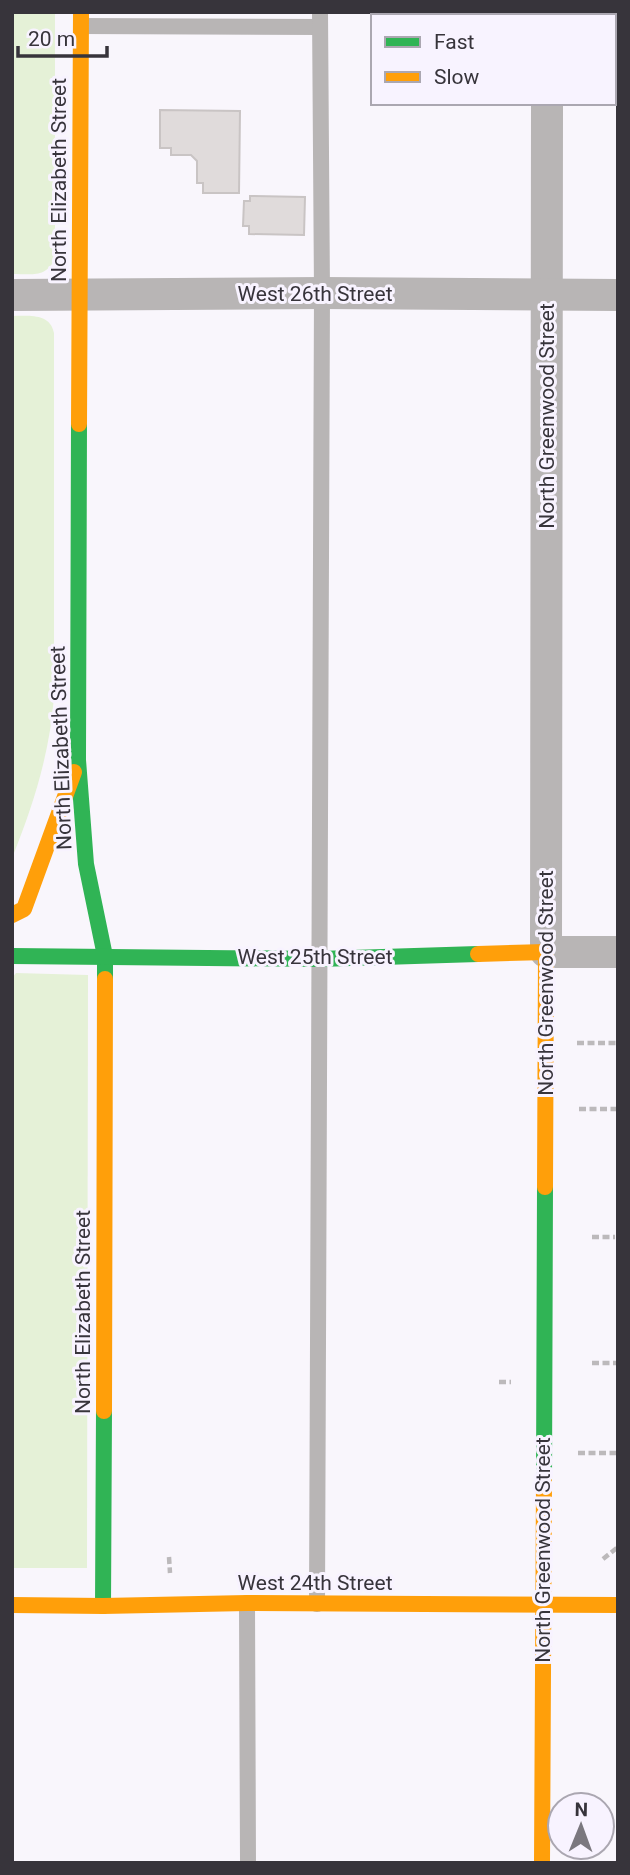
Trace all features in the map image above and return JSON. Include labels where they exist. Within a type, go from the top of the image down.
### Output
[{"type":"main road","name":"North Elizabeth Street","points":[[81,19],[78,760],[86,864],[105,956],[103,1606]]},
{"type":"main road","points":[[12,915],[24,909],[78,760]]},
{"type":"main road","name":"West 25th Street","points":[[12,956],[319,959],[546,952]]},
{"type":"main road","name":"North Greenwood Street","points":[[542,1863],[546,952]]},
{"type":"main road","name":"West 24th Street","points":[[12,1605],[618,1605]]},
{"type":"street","name":"North Greenwood Street","points":[[546,952],[547,105]]},
{"type":"street","name":"West 26th Street","points":[[12,295],[618,295]]},
{"type":"street","name":"West 25th Street","points":[[546,952],[618,952]]},
{"type":"lane","points":[[81,19],[320,20],[317,1604]]},
{"type":"lane","points":[[247,1604],[248,1863]]},
{"type":"path","points":[[572,1042],[618,1043]]},
{"type":"path","points":[[575,1109],[618,1109]]},
{"type":"path","points":[[592,1237],[615,1237]]},
{"type":"path","points":[[592,1363],[618,1363]]},
{"type":"path","points":[[570,1453],[618,1454]]},
{"type":"path","points":[[603,1559],[618,1546]]},
{"type":"path","points":[[169,1557],[170,1574]]},
{"type":"green space","points":[[12,12],[55,12],[55,259],[43,272],[32,274],[12,274]]},
{"type":"green space","points":[[12,316],[43,319],[52,327],[54,333],[54,696],[49,738],[39,779],[12,858]]},
{"type":"green space","points":[[16,973],[88,975],[87,1568],[12,1568],[12,978]]},
{"type":"building","points":[[160,110],[240,111],[239,193],[203,193],[203,183],[197,183],[197,161],[191,155],[171,155],[171,148],[160,148]]},
{"type":"building","points":[[250,196],[305,197],[304,235],[249,234],[249,226],[243,226],[244,201],[250,201]]},
{"type":"traffic: fast","points":[[79,424],[78,760],[86,864],[105,956],[105,979]]},
{"type":"traffic: fast","points":[[12,956],[319,959],[478,954]]},
{"type":"traffic: fast","points":[[544,1481],[545,1187]]},
{"type":"traffic: fast","points":[[103,1606],[104,1411]]},
{"type":"traffic: slow","points":[[79,424],[81,12]]},
{"type":"traffic: slow","points":[[12,915],[24,909],[74,772]]},
{"type":"traffic: slow","points":[[478,954],[546,952],[545,1187]]},
{"type":"traffic: slow","points":[[104,1411],[105,979]]},
{"type":"traffic: slow","points":[[542,1863],[544,1481]]},
{"type":"traffic: slow","points":[[12,1605],[618,1605]]}]
